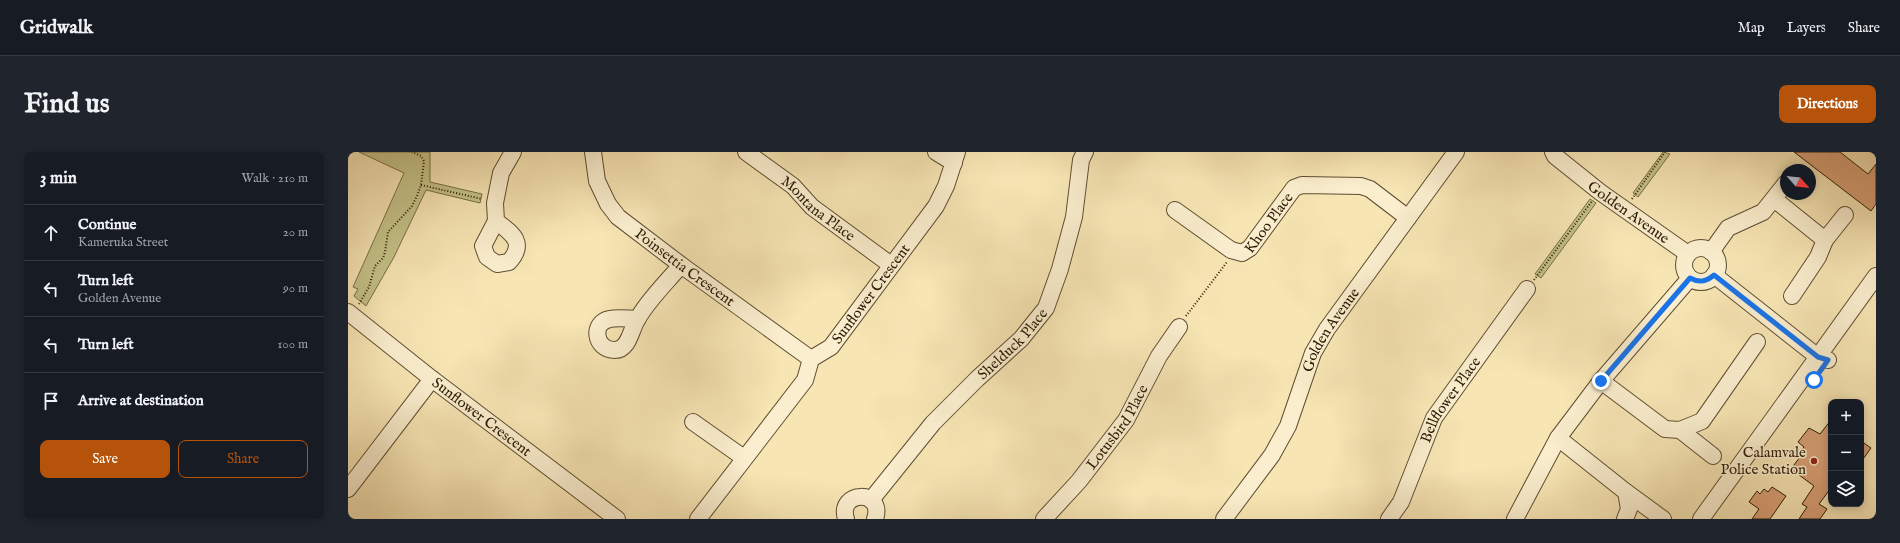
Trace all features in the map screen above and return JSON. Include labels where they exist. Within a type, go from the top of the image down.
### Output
[{"type":"street","points":[[496,221],[495,203],[501,173],[513,152]]},
{"type":"street","name":"Poinsettia Crescent","points":[[593,152],[597,181],[611,208],[618,217],[681,265],[811,359]]},
{"type":"street","name":"Montana Place","points":[[746,152],[793,186],[812,207],[891,265]]},
{"type":"street","points":[[936,152],[955,157]]},
{"type":"street","name":"Shelduck Place","points":[[870,500],[934,422],[976,379],[1020,339],[1046,308],[1060,269],[1074,217],[1081,160],[1085,152]]},
{"type":"street","name":"Golden Avenue","points":[[1224,519],[1272,455],[1288,426],[1313,354],[1327,329],[1456,152]]},
{"type":"street","name":"Golden Avenue","points":[[1553,152],[1555,156],[1600,192],[1688,254]]},
{"type":"street","name":"Sunflower Crescent","points":[[811,359],[831,347],[936,206],[946,186],[955,157]]},
{"type":"street","name":"Khoo Place","points":[[1175,210],[1231,250],[1242,253],[1250,248],[1294,188],[1302,185],[1361,186],[1370,189],[1408,218]]},
{"type":"street","points":[[1711,252],[1728,228],[1763,212],[1780,191]]},
{"type":"street","points":[[1774,199],[1825,240]]},
{"type":"street","points":[[1792,296],[1818,257],[1825,240],[1845,215]]},
{"type":"street","points":[[1701,248],[1711,252],[1717,260],[1714,275],[1705,281],[1690,278],[1684,269],[1684,264],[1688,254],[1701,248]]},
{"type":"street","points":[[637,319],[681,265]]},
{"type":"street","points":[[1714,275],[1823,358]]},
{"type":"street","points":[[1712,519],[1823,358],[1876,276]]},
{"type":"street","points":[[1515,519],[1558,438],[1601,381],[1690,278]]},
{"type":"street","name":"Bellflower Place","points":[[1389,519],[1401,502],[1434,418],[1527,289]]},
{"type":"street","points":[[1701,519],[1823,358],[1876,294]]},
{"type":"street","name":"Sunflower Crescent","points":[[354,308],[432,379],[617,519]]},
{"type":"street","name":"Lotusbird Place","points":[[1044,519],[1079,481],[1126,420],[1160,356],[1179,327]]},
{"type":"street","points":[[1601,381],[1665,429],[1680,430],[1702,421],[1757,342]]},
{"type":"street","points":[[698,519],[805,380],[811,359]]},
{"type":"street","points":[[348,489],[432,379]]},
{"type":"street","points":[[693,422],[744,458]]},
{"type":"street","points":[[1680,430],[1713,456]]},
{"type":"street","points":[[1558,438],[1626,492],[1663,519]]},
{"type":"street","points":[[1625,519],[1629,509],[1626,492]]},
{"type":"street","points":[[846,519],[845,507],[851,499],[861,496],[870,500],[876,508],[875,519]]},
{"type":"path","points":[[354,308],[369,288],[375,266],[383,258],[388,232],[412,206],[421,185],[424,160],[421,156],[412,152]]},
{"type":"path","points":[[1623,208],[1634,196],[1665,152]]},
{"type":"path","points":[[421,185],[495,203]]},
{"type":"path","points":[[1527,289],[1600,192]]},
{"type":"path","points":[[1179,327],[1227,262],[1231,250]]},
{"type":"shaded area","points":[[359,152],[430,152],[430,182],[482,194],[480,203],[426,190],[394,257],[366,306],[354,296],[358,289],[353,287],[404,173]]},
{"type":"shaded area","points":[[1663,152],[1670,154],[1638,197],[1633,193]]},
{"type":"shaded area","points":[[1590,199],[1596,203],[1541,278],[1535,274]]},
{"type":"building","points":[[1794,152],[1840,152],[1868,174],[1876,164],[1876,204],[1871,211],[1816,169],[1816,164],[1810,164]]},
{"type":"building","name":"Calamvale Police Station","points":[[1828,424],[1828,492],[1819,504],[1827,509],[1820,519],[1799,519],[1807,507],[1802,504],[1814,486],[1791,469],[1803,453],[1801,452],[1804,447],[1798,442],[1809,428],[1820,434]]},
{"type":"building","points":[[1864,443],[1871,448],[1864,458]]},
{"type":"building","points":[[1772,487],[1786,496],[1770,519],[1752,519],[1759,509],[1749,502],[1757,491],[1760,494],[1764,489],[1768,492]]},
{"type":"place","name":"Calamvale Police Station","points":[[1814,461]]},
{"type":"route","points":[[1601,381],[1690,278],[1705,281],[1714,275],[1818,357],[1828,360],[1814,380]]}]
